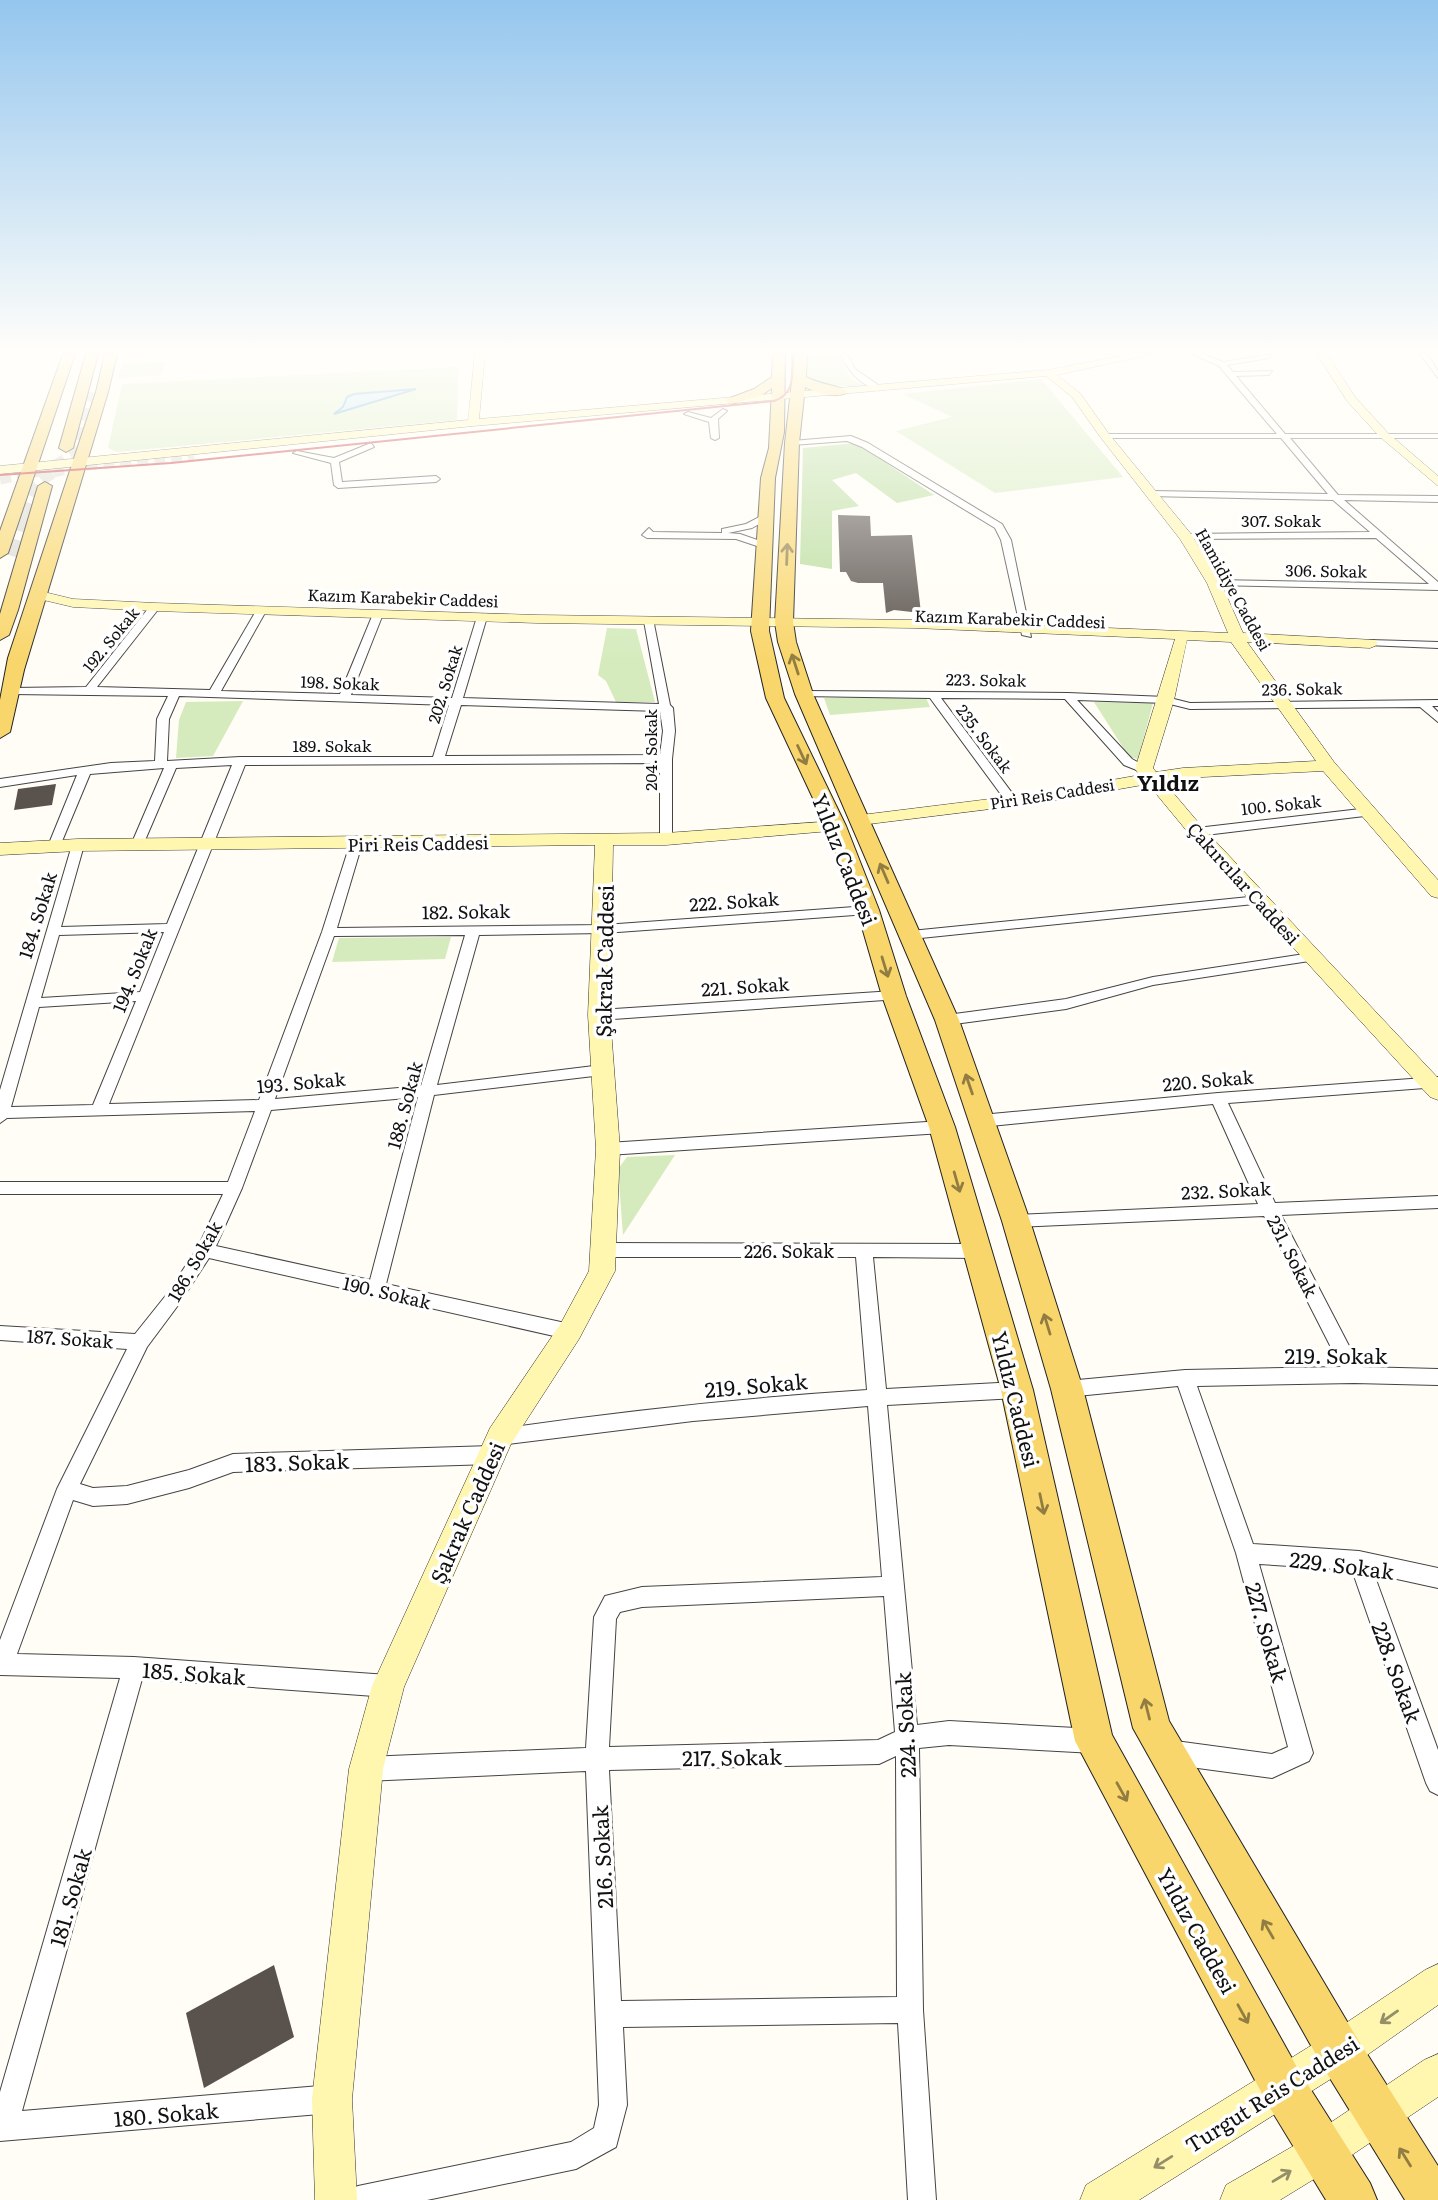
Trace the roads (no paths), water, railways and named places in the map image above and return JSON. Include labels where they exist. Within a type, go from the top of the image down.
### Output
[{"type":"main road","points":[[0,599],[6,554],[34,457]]},
{"type":"main road","points":[[0,732],[81,457]]},
{"type":"main road","points":[[772,626],[763,545],[768,478],[774,457]]},
{"type":"main road","points":[[772,626],[791,457]]},
{"type":"main road","points":[[0,635],[74,478]]},
{"type":"main road","points":[[13,682],[23,621],[74,478]]},
{"type":"main road","name":"Yıldız Caddesi","points":[[772,626],[861,820],[947,1020],[1016,1221],[1067,1389],[1152,1728],[1339,2051],[1432,2200]]},
{"type":"main road","name":"Yıldız Caddesi","points":[[772,626],[775,698],[836,827],[868,910],[894,996],[942,1127],[1017,1390],[1094,1741],[1283,2087],[1353,2200]]},
{"type":"street","points":[[103,457],[121,457]]},
{"type":"street","points":[[74,478],[152,457]]},
{"type":"street","points":[[0,470],[74,478],[111,471],[259,457]]},
{"type":"street","points":[[314,457],[335,461],[345,457]]},
{"type":"street","points":[[884,457],[999,526],[1006,540],[1026,632]]},
{"type":"street","name":"Hamidiye Caddesi","points":[[1122,457],[1186,537],[1214,583],[1239,640],[1328,766],[1438,892]]},
{"type":"street","points":[[1301,457],[1335,497],[1438,587]]},
{"type":"street","points":[[1409,457],[1438,482]]},
{"type":"street","points":[[335,461],[338,485],[436,479]]},
{"type":"street","points":[[0,483],[28,474]]},
{"type":"street","points":[[1152,494],[1438,499]]},
{"type":"street","points":[[763,545],[737,536],[647,535],[649,531],[738,529],[765,517]]},
{"type":"street","name":"307. Sokak","points":[[1186,537],[1376,535]]},
{"type":"street","name":"306. Sokak","points":[[1214,583],[1438,587]]},
{"type":"street","points":[[40,595],[73,603],[155,607]]},
{"type":"street","points":[[33,615],[58,610],[155,607]]},
{"type":"street","name":"Kazım Karabekir Caddesi","points":[[155,607],[649,621],[672,628],[772,626],[1026,632],[1331,646],[1370,643],[1438,645]]},
{"type":"street","name":"192. Sokak","points":[[89,690],[155,607]]},
{"type":"street","points":[[215,693],[261,611]]},
{"type":"street","points":[[344,698],[378,614]]},
{"type":"street","name":"202. Sokak","points":[[439,760],[482,617]]},
{"type":"street","name":"204. Sokak","points":[[649,621],[667,708],[669,731],[666,759],[666,839]]},
{"type":"street","name":"Kazım Karabekir Caddesi","points":[[1026,632],[1181,642],[1239,640]]},
{"type":"street","points":[[1068,696],[1128,762],[1147,773],[1181,642]]},
{"type":"street","name":"198. Sokak","points":[[13,682],[89,690],[667,708]]},
{"type":"street","points":[[137,845],[166,765],[163,719],[175,692]]},
{"type":"street","name":"223. Sokak","points":[[804,694],[1068,696],[1166,700]]},
{"type":"street","name":"235. Sokak","points":[[932,694],[1012,801]]},
{"type":"street","name":"236. Sokak","points":[[1166,700],[1190,706],[1438,703]]},
{"type":"street","points":[[1423,703],[1438,719]]},
{"type":"street","name":"189. Sokak","points":[[0,783],[85,771],[240,761],[666,759]]},
{"type":"street","name":"194. Sokak","points":[[99,1110],[240,761]]},
{"type":"street","name":"Piri Reis Caddesi","points":[[861,820],[1012,801],[1147,773],[1328,766]]},
{"type":"street","points":[[54,846],[85,771]]},
{"type":"street","name":"Çakırcılar Caddesi","points":[[1147,773],[1196,832],[1311,957],[1435,1085]]},
{"type":"street","name":"100. Sokak","points":[[1196,832],[1369,812]]},
{"type":"street","name":"Piri Reis Caddesi","points":[[0,849],[78,845],[666,839],[836,827]]},
{"type":"street","name":"Şakrak Caddesi","points":[[336,2200],[332,2099],[366,1769],[388,1686],[496,1446],[570,1331],[602,1271],[607,1149],[599,1015],[604,929],[604,840]]},
{"type":"street","name":"186. Sokak","points":[[1,1664],[67,1489],[140,1342],[173,1299],[205,1250],[234,1188],[329,932],[356,844]]},
{"type":"street","name":"184. Sokak","points":[[1,1115],[7,1064],[31,1003],[78,845]]},
{"type":"street","points":[[911,935],[1259,900]]},
{"type":"street","name":"222. Sokak","points":[[604,929],[868,910]]},
{"type":"street","points":[[52,931],[172,928]]},
{"type":"street","name":"182. Sokak","points":[[329,932],[604,929]]},
{"type":"street","name":"188. Sokak","points":[[376,1290],[427,1091],[473,931]]},
{"type":"street","points":[[947,1020],[1066,1004],[1153,981],[1311,957]]},
{"type":"street","points":[[31,1003],[144,996]]},
{"type":"street","name":"221. Sokak","points":[[599,1015],[894,996]]},
{"type":"street","name":"193. Sokak","points":[[1,1115],[267,1105],[427,1091],[602,1070]]},
{"type":"street","name":"220. Sokak","points":[[981,1121],[1217,1098],[1435,1085]]},
{"type":"street","name":"231. Sokak","points":[[1217,1098],[1269,1209],[1354,1375]]},
{"type":"street","points":[[607,1149],[942,1127]]},
{"type":"street","points":[[0,1188],[234,1188]]},
{"type":"street","name":"232. Sokak","points":[[1016,1221],[1438,1202]]},
{"type":"street","name":"190. Sokak","points":[[205,1250],[570,1331]]},
{"type":"street","name":"226. Sokak","points":[[602,1250],[977,1251]]},
{"type":"street","name":"224. Sokak","points":[[864,1251],[907,1738],[910,2010],[922,2200]]},
{"type":"street","name":"187. Sokak","points":[[0,1333],[140,1342]]},
{"type":"street","name":"219. Sokak","points":[[1067,1389],[1185,1378],[1354,1375],[1438,1377]]},
{"type":"street","name":"227. Sokak","points":[[1164,1751],[1272,1766],[1301,1753],[1246,1553],[1185,1378]]},
{"type":"street","name":"219. Sokak","points":[[496,1446],[601,1422],[875,1396],[1017,1390]]},
{"type":"street","name":"183. Sokak","points":[[67,1489],[93,1497],[127,1495],[189,1479],[233,1463],[496,1446]]},
{"type":"street","name":"229. Sokak","points":[[1246,1553],[1359,1562],[1438,1578]]},
{"type":"street","name":"228. Sokak","points":[[1359,1562],[1438,1783]]},
{"type":"street","name":"216. Sokak","points":[[358,2200],[576,2155],[606,2137],[613,2105],[597,1759],[605,1617],[613,1603],[642,1597],[894,1586]]},
{"type":"street","name":"185. Sokak","points":[[1,1664],[134,1668],[388,1686]]},
{"type":"street","name":"181. Sokak","points":[[2,2127],[134,1668]]},
{"type":"street","name":"217. Sokak","points":[[366,1769],[597,1759],[879,1752],[907,1738],[949,1733],[1094,1741]]},
{"type":"street","name":"Turgut Reis Caddesi","points":[[1101,2200],[1339,2051],[1438,1983]]},
{"type":"street","points":[[608,2014],[910,2010]]},
{"type":"street","points":[[1241,2200],[1323,2151],[1438,2074]]},
{"type":"street","name":"180. Sokak","points":[[2,2127],[332,2099]]},
{"type":"tunnel","points":[[54,467],[71,457]]},
{"type":"tunnel","points":[[53,472],[86,465],[176,457]]},
{"type":"tunnel","points":[[0,479],[48,469]]},
{"type":"tunnel","points":[[24,515],[37,484],[53,472]]},
{"type":"tunnel","points":[[12,556],[25,513]]},
{"type":"tram line","points":[[0,475],[233,457]]},
{"type":"district","name":"Yıldız","points":[[1168,781]]}]
